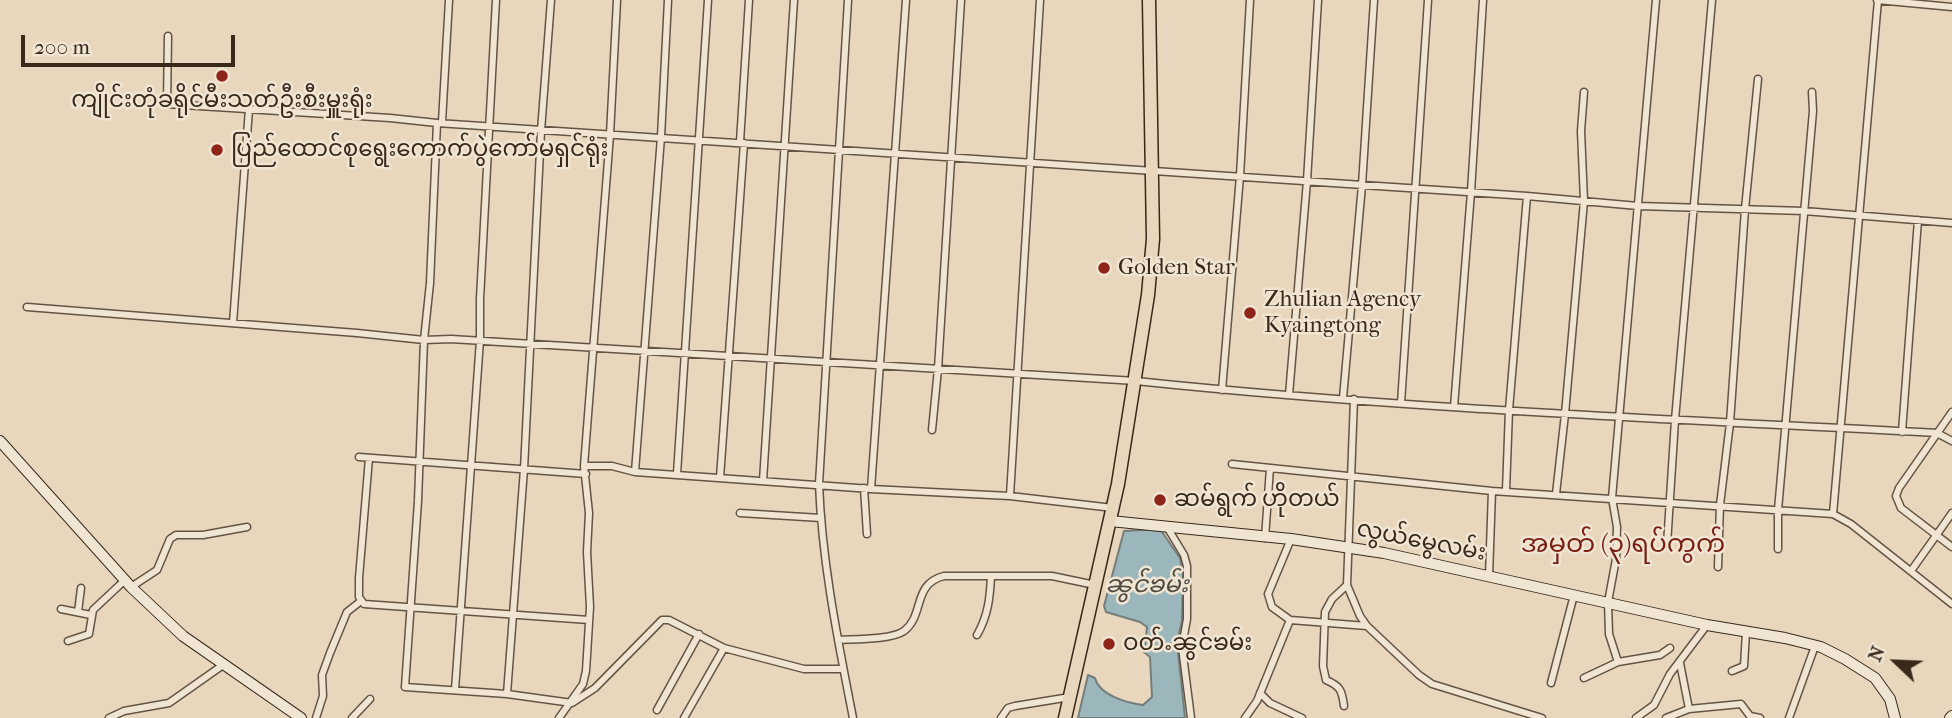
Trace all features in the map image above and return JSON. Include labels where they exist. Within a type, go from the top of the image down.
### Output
[{"type":"highway","points":[[1065,718],[1112,515],[1136,381],[1153,239],[1149,0]]},
{"type":"street","points":[[449,0],[424,340],[420,462],[405,687],[507,694],[572,703],[595,688],[662,620],[669,620],[724,648],[804,669],[843,669]]},
{"type":"street","points":[[455,690],[480,340],[483,230],[496,0]]},
{"type":"street","points":[[507,694],[524,469],[541,131],[551,0]]},
{"type":"street","points":[[559,718],[583,684],[589,620],[589,513],[584,466],[610,135],[617,0]]},
{"type":"street","points":[[635,472],[661,137],[668,0]]},
{"type":"street","points":[[677,474],[708,0]]},
{"type":"street","points":[[720,478],[749,0]]},
{"type":"street","points":[[763,481],[794,0]]},
{"type":"street","points":[[848,0],[819,484],[821,518],[838,640],[853,718]]},
{"type":"street","points":[[867,534],[868,488],[881,365],[906,0]]},
{"type":"street","points":[[932,430],[961,0]]},
{"type":"street","points":[[1010,496],[1040,0]]},
{"type":"street","points":[[1222,390],[1240,176],[1250,0]]},
{"type":"street","points":[[1289,395],[1307,181],[1318,0]]},
{"type":"street","points":[[1342,398],[1362,185],[1374,0]]},
{"type":"street","points":[[1401,403],[1428,0]]},
{"type":"street","points":[[1454,407],[1483,0]]},
{"type":"street","points":[[1618,662],[1609,634],[1608,602],[1616,559],[1617,527],[1612,498],[1656,0]]},
{"type":"street","points":[[1667,545],[1675,420],[1712,0]]},
{"type":"street","points":[[1833,514],[1877,0],[1952,7]]},
{"type":"street","points":[[168,36],[167,104],[1416,188],[1638,206],[1804,211],[1952,223]]},
{"type":"street","points":[[1718,567],[1720,505],[1730,423],[1745,209],[1758,79]]},
{"type":"street","points":[[1556,494],[1584,201],[1581,131],[1584,92]]},
{"type":"street","points":[[1778,549],[1778,510],[1812,92]]},
{"type":"street","points":[[233,323],[249,109]]},
{"type":"street","points":[[1506,491],[1509,410],[1527,196]]},
{"type":"street","points":[[1902,432],[1918,220]]},
{"type":"street","points":[[27,307],[424,340],[480,340],[1136,381],[1222,390],[1565,414],[1937,433],[1952,441]]},
{"type":"street","points":[[1354,399],[1347,585],[1360,617],[1419,675],[1432,684],[1542,718]]},
{"type":"street","points":[[1952,412],[1896,496],[1901,508],[1952,547]]},
{"type":"street","points":[[0,441],[128,584],[183,636],[301,718]]},
{"type":"street","points":[[359,457],[586,474]]},
{"type":"street","points":[[360,601],[359,578],[369,458]]},
{"type":"street","points":[[1232,464],[1492,491],[1833,514],[1850,524],[1952,604]]},
{"type":"street","points":[[584,466],[612,466],[635,472],[720,478],[1010,496],[1112,515]]},
{"type":"street","points":[[1265,538],[1270,468]]},
{"type":"street","points":[[1489,576],[1492,491]]},
{"type":"street","points":[[740,513],[821,518]]},
{"type":"street","points":[[1911,571],[1952,513]]},
{"type":"street","name":"လွယ်မွေလမ်း","points":[[1112,515],[1166,526],[1347,547],[1815,646],[1845,659],[1875,678],[1890,699],[1895,718]]},
{"type":"street","points":[[1166,526],[1184,555],[1187,566],[1188,612],[1182,647],[1191,718]]},
{"type":"street","points":[[68,641],[89,635],[91,615],[97,606],[128,584],[157,570],[170,538],[176,535],[203,535],[247,527]]},
{"type":"street","points":[[1291,539],[1268,594],[1272,607],[1290,620],[1367,626]]},
{"type":"street","points":[[977,635],[989,603],[991,576]]},
{"type":"street","points":[[838,640],[892,636],[903,632],[911,623],[923,591],[935,578],[1052,576],[1096,585]]},
{"type":"street","points":[[1344,706],[1339,685],[1325,680],[1324,622],[1325,612],[1332,599],[1347,585]]},
{"type":"street","points":[[78,612],[81,588]]},
{"type":"street","points":[[1551,683],[1574,595]]},
{"type":"street","points":[[360,601],[364,604],[411,608],[589,620]]},
{"type":"street","points":[[316,718],[323,696],[323,675],[330,653],[347,612],[360,601]]},
{"type":"street","points":[[61,609],[91,615]]},
{"type":"street","points":[[1245,718],[1260,693],[1290,620]]},
{"type":"street","points":[[1636,718],[1654,705],[1670,674],[1707,625]]},
{"type":"street","points":[[1732,671],[1744,666],[1746,632]]},
{"type":"street","points":[[657,710],[699,634]]},
{"type":"street","points":[[1789,718],[1815,646]]},
{"type":"street","points":[[684,718],[724,648]]},
{"type":"street","points":[[1584,678],[1618,662],[1660,655],[1670,648]]},
{"type":"street","points":[[1680,663],[1685,713]]},
{"type":"street","points":[[110,718],[169,703],[223,665]]},
{"type":"street","points":[[1260,693],[1270,703],[1302,718]]},
{"type":"street","points":[[1001,718],[1008,708],[1070,697]]},
{"type":"street","points":[[352,718],[370,699]]},
{"type":"street","points":[[1666,718],[1741,704],[1750,716],[1760,718]]},
{"type":"water","name":"ၼွင်ၶမ်း","points":[[1160,529],[1180,558],[1183,574],[1182,621],[1177,642],[1185,718],[1078,718],[1088,675],[1095,678],[1102,689],[1122,700],[1143,705],[1152,697],[1150,657],[1144,652],[1147,627],[1140,622],[1106,612],[1104,606],[1124,531]]},
{"type":"place","name":"ကျိုင်းတုံခရိုင်မီးသတ်ဦးစီးမှူးရုံး","points":[[222,76]]},
{"type":"place","name":"ပြည်ထောင်စုရွေးကောက်ပွဲကော်မရှင်ရုံး","points":[[217,150]]},
{"type":"place","name":"Golden Star","points":[[1104,268]]},
{"type":"place","name":"Zhulian Agency Kyaingtong","points":[[1250,313]]},
{"type":"place","name":"ဆမ်ရွက် ဟိုတယ်","points":[[1160,500]]},
{"type":"place","name":"ဝတ်ႉၼွင်ၶမ်း","points":[[1109,644]]},
{"type":"district","name":"အမှတ် (၃)ရပ်ကွက်","points":[[1623,546]]}]
